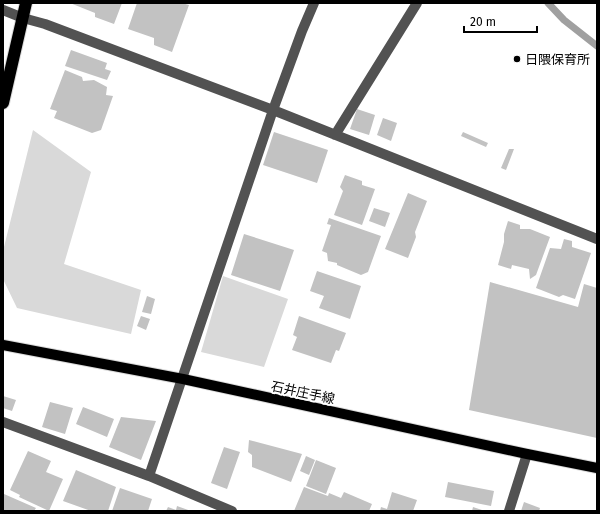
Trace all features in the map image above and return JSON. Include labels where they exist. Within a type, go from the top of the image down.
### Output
[{"type":"highway","points":[[3,103],[26,3]]},
{"type":"main road","name":"石井庄手線","points":[[3,345],[182,379],[597,468]]},
{"type":"street","points":[[149,476],[273,110],[314,3]]},
{"type":"street","points":[[335,135],[417,3]]},
{"type":"street","points":[[3,10],[23,18],[45,24],[273,110],[597,239]]},
{"type":"street","points":[[3,422],[149,476],[232,511]]},
{"type":"street","points":[[508,511],[527,454]]},
{"type":"shaded area","points":[[33,130],[91,172],[64,264],[141,290],[131,334],[17,308],[3,279],[3,251]]},
{"type":"shaded area","points":[[223,276],[288,299],[264,367],[201,352]]},
{"type":"building","points":[[70,3],[122,3],[114,24],[95,17],[95,13]]},
{"type":"building","points":[[137,3],[182,3],[189,5],[172,52],[154,45],[154,38],[128,29]]},
{"type":"building","points":[[71,50],[107,63],[105,69],[111,71],[107,80],[65,66]]},
{"type":"building","points":[[65,70],[82,77],[83,81],[94,80],[107,87],[106,95],[113,96],[101,130],[92,133],[54,118],[57,111],[50,109]]},
{"type":"building","points":[[357,109],[375,115],[369,135],[350,129]]},
{"type":"building","points":[[383,118],[397,123],[391,141],[377,135]]},
{"type":"building","points":[[274,132],[328,150],[317,183],[263,165]]},
{"type":"building","points":[[463,132],[488,143],[486,147],[461,136]]},
{"type":"building","points":[[509,149],[514,149],[506,170],[501,168]]},
{"type":"building","points":[[345,175],[362,181],[362,185],[375,189],[362,225],[334,215],[343,191],[340,187]]},
{"type":"building","points":[[408,193],[427,201],[415,232],[416,237],[408,258],[385,249]]},
{"type":"building","points":[[374,208],[390,213],[385,227],[369,221]]},
{"type":"building","points":[[329,218],[381,236],[368,272],[361,275],[337,265],[337,263],[328,261],[327,253],[322,251],[331,225],[327,224]]},
{"type":"building","points":[[508,221],[520,225],[520,229],[530,229],[550,237],[536,275],[530,279],[529,269],[512,265],[511,269],[498,265]]},
{"type":"building","points":[[244,234],[294,250],[280,291],[231,275]]},
{"type":"building","points":[[564,239],[572,241],[572,247],[591,253],[575,299],[563,295],[559,297],[536,288],[550,248],[561,249]]},
{"type":"building","points":[[317,271],[361,286],[350,319],[319,308],[324,296],[310,291]]},
{"type":"building","points":[[490,282],[578,307],[584,284],[597,288],[597,438],[469,410]]},
{"type":"building","points":[[147,296],[155,299],[151,314],[142,312]]},
{"type":"building","points":[[141,316],[150,319],[146,330],[137,326]]},
{"type":"building","points":[[299,316],[346,333],[339,351],[336,350],[331,363],[292,350],[297,337],[293,335]]},
{"type":"building","points":[[3,396],[16,400],[12,411],[3,408]]},
{"type":"building","points":[[50,402],[73,408],[65,434],[42,427]]},
{"type":"building","points":[[83,407],[114,419],[107,437],[76,424]]},
{"type":"building","points":[[121,417],[156,421],[141,460],[109,447]]},
{"type":"building","points":[[249,440],[302,454],[291,482],[252,467],[252,455],[248,452]]},
{"type":"building","points":[[224,447],[240,452],[227,489],[211,483]]},
{"type":"building","points":[[28,451],[51,461],[46,472],[63,479],[49,511],[19,497],[20,495],[10,490]]},
{"type":"building","points":[[306,456],[315,460],[309,475],[300,471]]},
{"type":"building","points":[[316,460],[336,468],[326,494],[306,486]]},
{"type":"building","points":[[76,470],[116,487],[108,511],[91,511],[63,501]]},
{"type":"building","points":[[448,482],[494,491],[491,506],[445,497]]},
{"type":"building","points":[[304,487],[328,496],[329,493],[341,498],[344,492],[372,504],[369,511],[294,511]]},
{"type":"building","points":[[120,488],[152,499],[148,511],[112,511]]},
{"type":"building","points":[[392,492],[417,500],[413,511],[380,511],[381,507],[387,509]]},
{"type":"building","points":[[4,494],[36,508],[34,511],[3,511]]},
{"type":"building","points":[[524,502],[540,508],[539,511],[521,511]]},
{"type":"building","points":[[177,506],[191,511],[166,511],[168,507],[176,510]]},
{"type":"building","points":[[473,507],[485,511],[472,511]]},
{"type":"waterway","points":[[548,3],[564,20],[597,46]]},
{"type":"place","name":"日隈保育所","points":[[517,59]]}]
